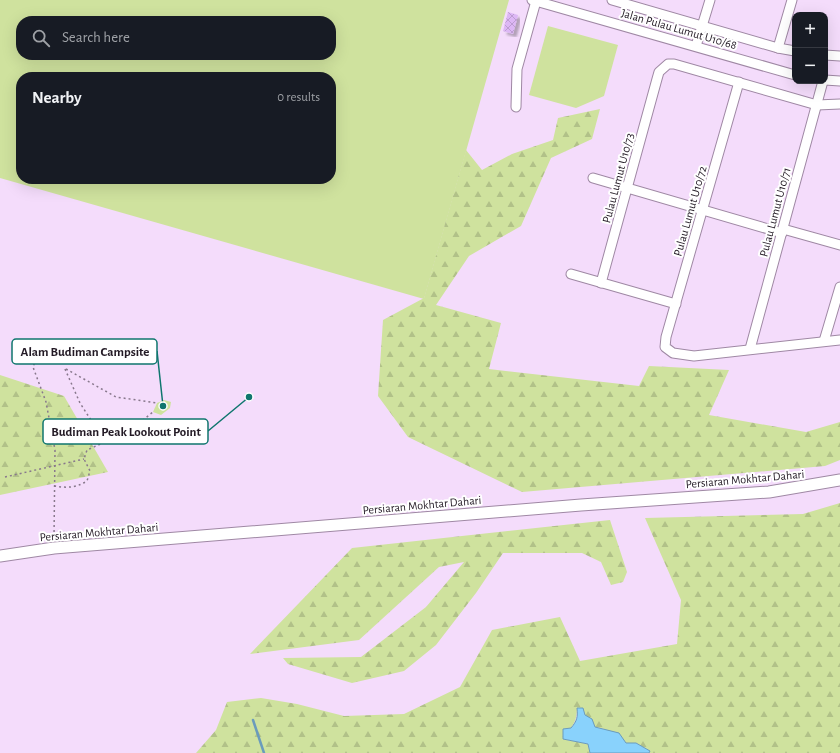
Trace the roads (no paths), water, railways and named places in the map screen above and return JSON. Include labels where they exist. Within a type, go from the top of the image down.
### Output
[{"type":"main road","name":"Persiaran Mokhtar Dahari","points":[[2,555],[54,548],[581,505],[769,492],[840,480]]},
{"type":"street","points":[[612,0],[631,3],[702,27],[792,50]]},
{"type":"street","points":[[696,46],[710,0]]},
{"type":"street","points":[[778,48],[792,0]]},
{"type":"street","points":[[516,107],[516,69],[534,1]]},
{"type":"street","name":"Jalan Pulau Lumut U10/68","points":[[534,1],[792,73]]},
{"type":"street","points":[[828,55],[840,56]]},
{"type":"street","name":"Pulau Lumut U10/73","points":[[601,283],[659,72],[668,64],[739,82]]},
{"type":"street","points":[[828,81],[840,81]]},
{"type":"street","points":[[739,82],[817,105],[840,104]]},
{"type":"street","name":"Pulau Lumut U10/72","points":[[739,82],[666,337],[665,347],[673,353],[694,356],[750,349]]},
{"type":"street","name":"Pulau Lumut U10/71","points":[[750,349],[823,84]]},
{"type":"street","points":[[593,178],[703,210],[840,245]]},
{"type":"street","points":[[571,274],[676,304]]},
{"type":"street","points":[[824,341],[840,287]]},
{"type":"street","points":[[750,349],[840,340]]},
{"type":"water","points":[[577,708],[583,708],[585,715],[592,719],[595,727],[619,733],[626,743],[636,743],[650,751],[649,753],[590,753],[588,744],[563,739],[563,729],[571,728],[576,721]]},
{"type":"waterway","points":[[253,720],[264,753]]},
{"type":"place","name":"Budiman Peak Lookout Point","points":[[249,397]]},
{"type":"place","name":"Alam Budiman Campsite","points":[[163,406]]}]
